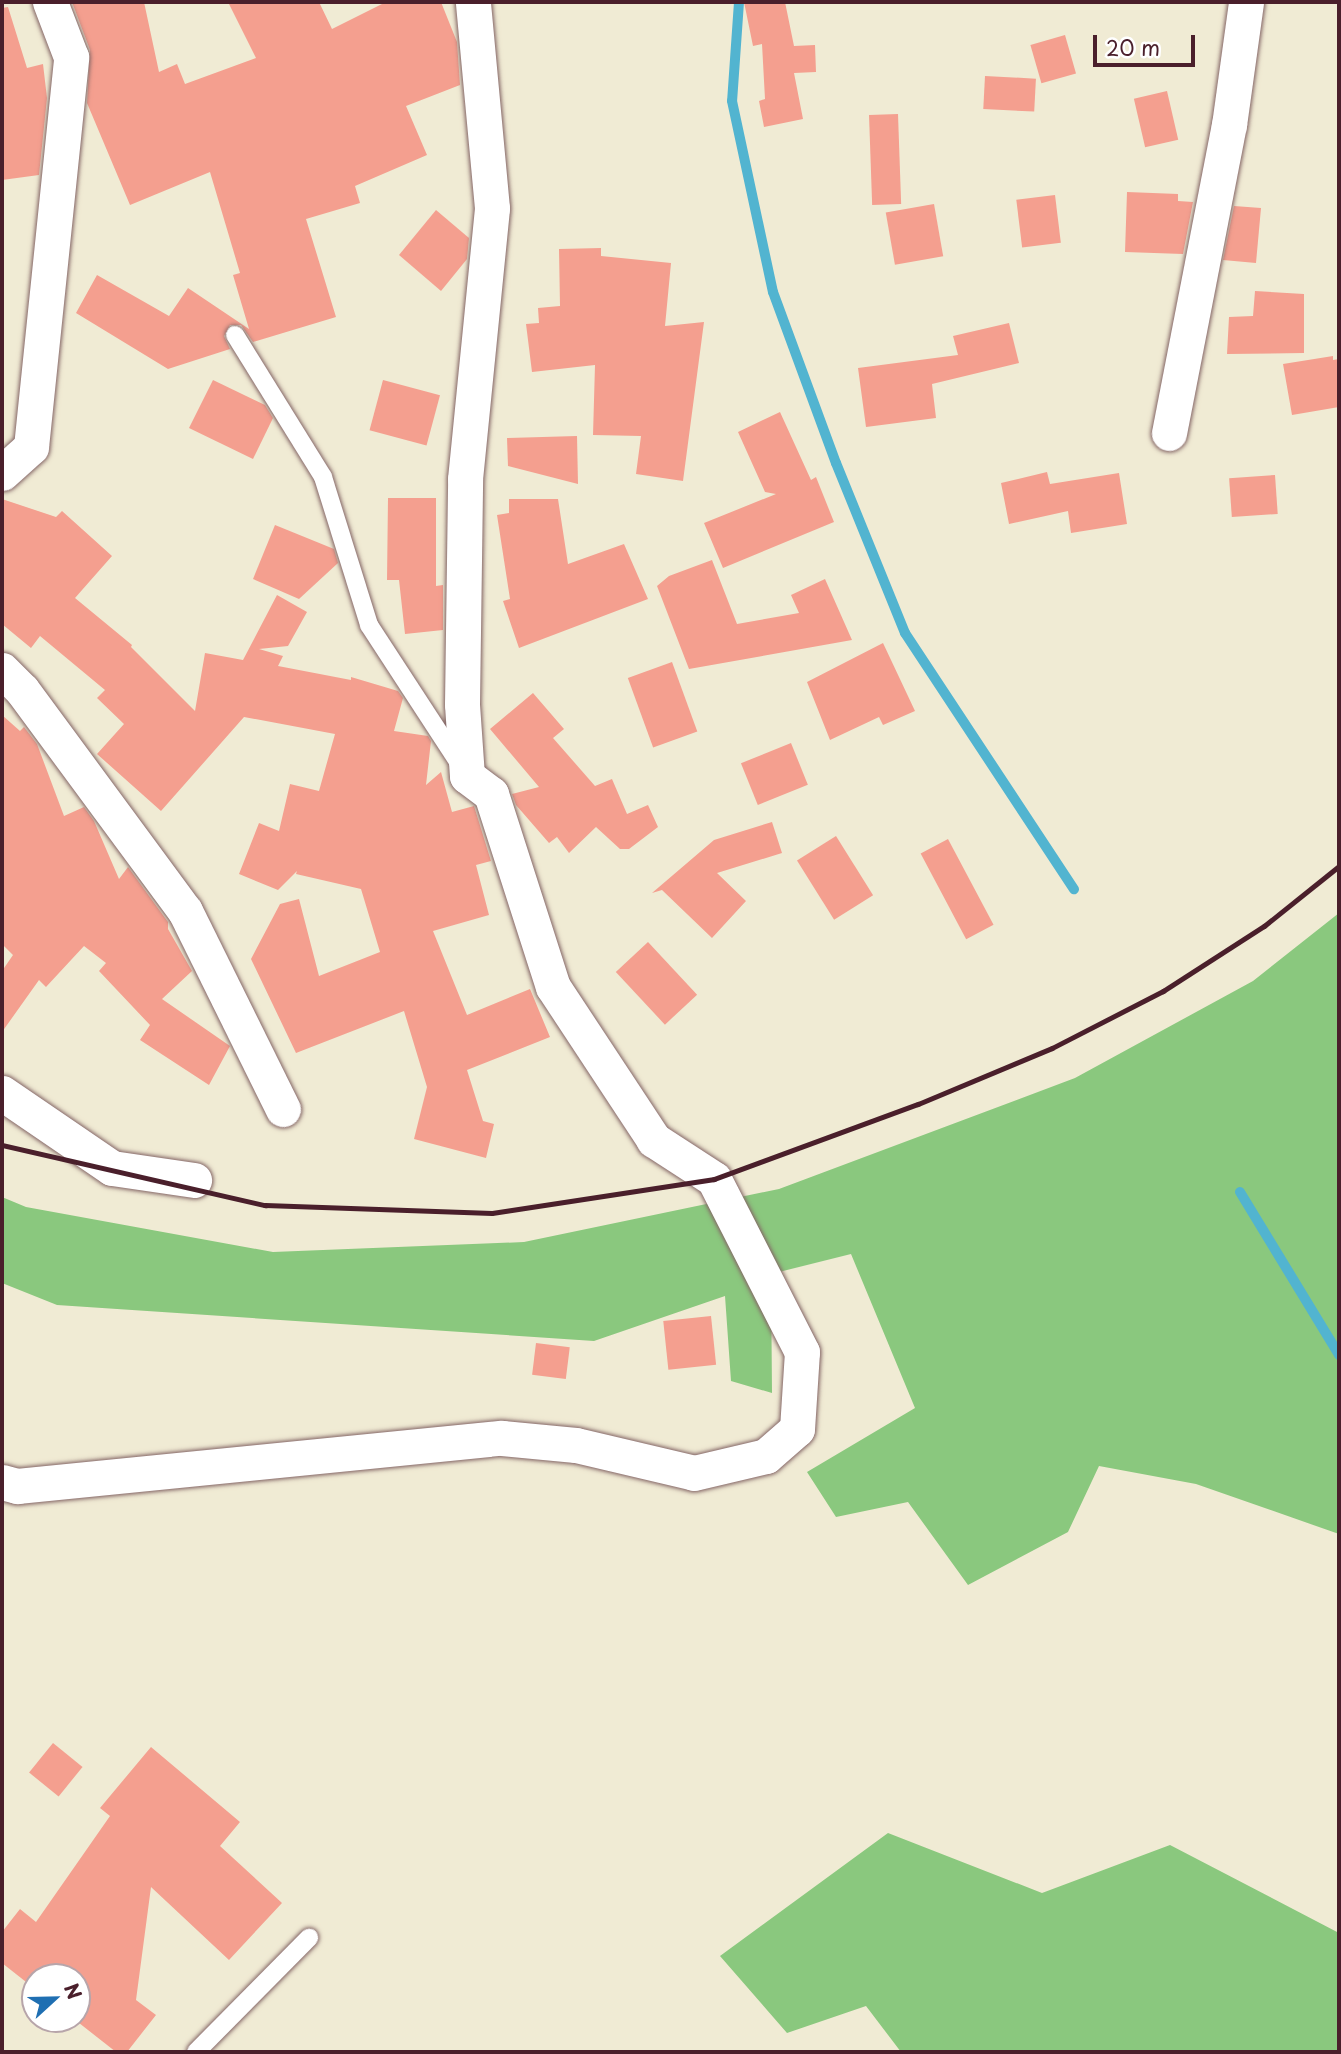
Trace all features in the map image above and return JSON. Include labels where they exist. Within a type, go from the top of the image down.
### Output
[{"type":"street","points":[[2,473],[31,447],[71,57],[50,2]]},
{"type":"street","points":[[2,1482],[17,1486],[502,1438],[576,1445],[694,1473],[766,1456],[797,1429],[802,1352],[714,1179],[654,1140],[553,987],[492,794],[467,776],[462,704],[465,479],[492,208],[473,2]]},
{"type":"street","points":[[1169,433],[1229,125],[1246,2]]},
{"type":"street","points":[[2,670],[22,690],[185,911],[282,1109]]},
{"type":"street","points":[[2,1093],[112,1168],[194,1180]]},
{"type":"lane","points":[[235,335],[323,477],[369,625],[467,776]]},
{"type":"lane","points":[[196,2052],[309,1938]]},
{"type":"green space","points":[[1339,913],[1339,1534],[1196,1484],[1099,1466],[1068,1532],[968,1585],[908,1502],[836,1517],[807,1472],[915,1408],[851,1254],[771,1274],[772,1393],[731,1381],[725,1296],[594,1341],[57,1305],[2,1283],[2,1197],[26,1207],[273,1252],[524,1242],[779,1189],[1075,1078],[1253,981]]},
{"type":"green space","points":[[888,1833],[1042,1893],[1170,1845],[1339,1933],[1339,2052],[901,2052],[866,2006],[787,2033],[720,1956]]},
{"type":"building","points":[[72,2],[144,2],[159,72],[177,64],[185,84],[256,58],[228,2],[319,2],[332,29],[386,2],[441,2],[457,42],[460,85],[406,106],[427,155],[355,186],[360,203],[306,219],[336,317],[253,342],[241,325],[230,325],[224,336],[230,349],[168,369],[76,313],[97,275],[169,316],[188,288],[249,329],[233,275],[240,273],[210,172],[130,205],[87,103],[90,50]]},
{"type":"building","points":[[744,2],[785,2],[794,46],[815,45],[816,72],[794,73],[803,119],[764,127],[759,101],[765,99],[762,44],[753,46]]},
{"type":"building","points":[[8,7],[27,68],[43,64],[47,98],[39,175],[2,180],[2,8]]},
{"type":"building","points":[[1065,35],[1076,73],[1041,83],[1030,45]]},
{"type":"building","points":[[985,76],[1036,79],[1034,112],[983,109]]},
{"type":"building","points":[[1167,91],[1178,140],[1145,147],[1134,99]]},
{"type":"building","points":[[898,114],[901,204],[872,205],[869,115]]},
{"type":"building","points":[[1127,192],[1178,194],[1178,201],[1193,202],[1183,254],[1125,252]]},
{"type":"building","points":[[1055,195],[1061,243],[1022,247],[1016,200]]},
{"type":"building","points":[[934,204],[943,256],[895,265],[886,213]]},
{"type":"building","points":[[1234,206],[1261,208],[1256,263],[1223,260]]},
{"type":"building","points":[[436,210],[469,238],[467,259],[441,291],[399,255]]},
{"type":"building","points":[[601,248],[601,256],[671,263],[665,326],[704,322],[683,481],[636,474],[641,436],[593,435],[595,365],[532,372],[526,324],[539,323],[538,308],[560,306],[559,249]]},
{"type":"building","points":[[1255,291],[1304,294],[1304,353],[1227,354],[1229,317],[1253,316]]},
{"type":"building","points":[[1009,323],[1019,363],[932,384],[936,418],[866,427],[858,368],[958,355],[953,336]]},
{"type":"building","points":[[1333,356],[1333,360],[1339,359],[1339,407],[1292,415],[1283,364]]},
{"type":"building","points":[[213,380],[265,405],[273,418],[253,459],[189,428]]},
{"type":"building","points":[[383,380],[440,395],[427,445],[370,430]]},
{"type":"building","points":[[780,412],[811,480],[816,477],[834,522],[723,568],[704,523],[776,494],[765,492],[738,432]]},
{"type":"building","points":[[577,436],[578,484],[508,466],[507,438]]},
{"type":"building","points":[[1047,472],[1050,484],[1119,473],[1127,524],[1071,533],[1068,511],[1009,524],[1001,483]]},
{"type":"building","points":[[1275,475],[1278,514],[1232,517],[1229,478]]},
{"type":"building","points":[[388,498],[436,498],[436,586],[443,585],[443,630],[405,634],[399,580],[387,580]]},
{"type":"building","points":[[2,499],[56,517],[62,511],[112,556],[75,598],[132,645],[131,647],[195,711],[205,653],[243,660],[277,595],[307,612],[288,646],[259,649],[283,656],[278,666],[351,680],[351,677],[398,691],[403,698],[394,731],[428,736],[431,741],[426,785],[441,772],[452,812],[474,806],[491,861],[476,865],[489,915],[433,931],[467,1015],[530,989],[550,1037],[467,1070],[483,1121],[494,1124],[486,1158],[414,1139],[427,1087],[404,1011],[296,1053],[251,959],[280,904],[299,899],[319,976],[380,952],[361,889],[296,874],[297,871],[278,890],[239,874],[259,823],[279,831],[290,784],[319,791],[335,734],[244,717],[161,811],[97,754],[124,724],[97,698],[105,690],[40,636],[31,648],[2,624]]},
{"type":"building","points":[[509,499],[558,499],[568,564],[624,544],[648,599],[519,648],[503,601],[510,599],[497,515],[509,513]]},
{"type":"building","points":[[275,525],[334,549],[338,563],[299,599],[253,579]]},
{"type":"building","points":[[712,560],[737,624],[799,613],[791,595],[825,579],[852,640],[689,669],[657,586],[669,576]]},
{"type":"building","points":[[883,643],[915,711],[883,725],[879,717],[830,740],[807,682]]},
{"type":"building","points":[[672,662],[697,732],[653,748],[628,678]]},
{"type":"building","points":[[533,693],[564,729],[553,738],[595,786],[612,779],[627,814],[648,805],[658,827],[629,849],[620,849],[596,827],[569,853],[557,837],[549,843],[516,805],[512,794],[539,787],[490,729]]},
{"type":"building","points":[[2,715],[20,731],[24,727],[37,744],[64,816],[84,807],[94,821],[119,879],[128,867],[168,922],[168,929],[192,971],[162,999],[230,1046],[209,1085],[140,1040],[150,1025],[99,971],[106,963],[84,946],[46,987],[39,980],[2,1032],[2,971],[13,955],[2,944]]},
{"type":"building","points":[[791,743],[808,785],[758,805],[741,763]]},
{"type":"building","points":[[772,822],[782,853],[717,873],[746,901],[712,938],[662,890],[652,893],[714,840]]},
{"type":"building","points":[[836,836],[873,895],[834,920],[797,860]]},
{"type":"building","points":[[948,839],[994,925],[966,939],[921,854]]},
{"type":"building","points":[[648,942],[697,995],[665,1025],[616,972]]},
{"type":"building","points":[[711,1316],[716,1365],[668,1370],[663,1321]]},
{"type":"building","points":[[536,1343],[570,1347],[566,1379],[532,1375]]},
{"type":"building","points":[[53,1743],[83,1767],[59,1796],[29,1773]]},
{"type":"building","points":[[151,1747],[240,1822],[220,1846],[282,1903],[229,1960],[151,1887],[136,2000],[156,2015],[127,2052],[116,2052],[91,2032],[91,1963],[21,1963],[21,1978],[2,1963],[2,1932],[20,1909],[36,1922],[110,1816],[100,1808]]},
{"type":"waterway","points":[[739,2],[732,101],[773,292],[836,463],[905,633],[1074,889]]},
{"type":"waterway","points":[[1240,1192],[1339,1355]]},
{"type":"railway","points":[[2,1145],[265,1205],[492,1213],[714,1179],[918,1104],[1052,1048],[1163,991],[1264,926],[1339,866]]}]
